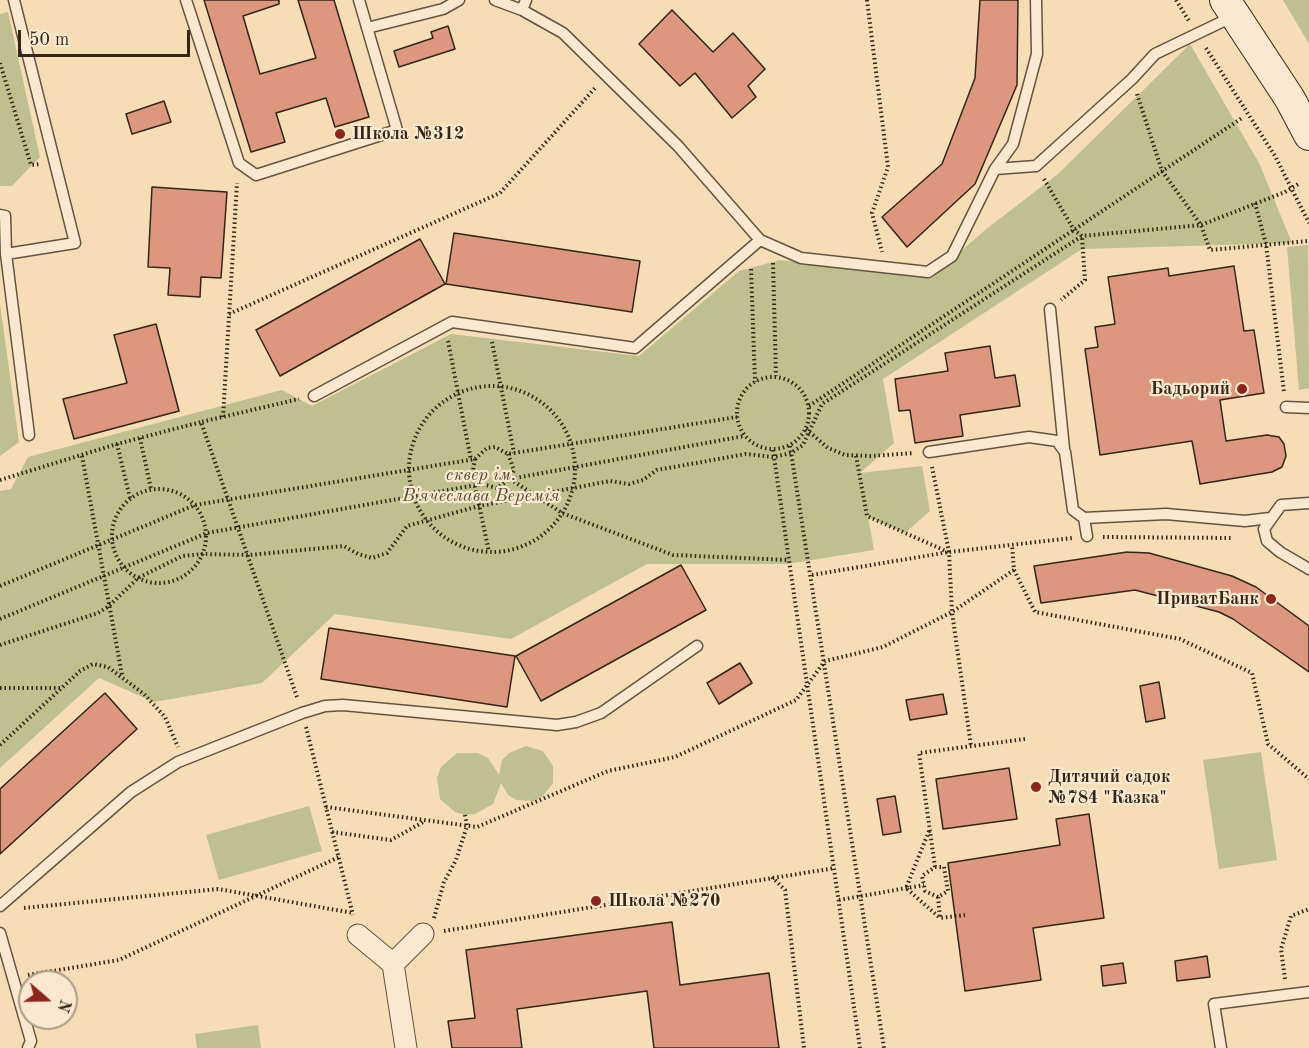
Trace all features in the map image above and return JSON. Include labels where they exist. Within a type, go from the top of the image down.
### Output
[{"type":"street","points":[[1230,8],[1290,99],[1309,135]]},
{"type":"street","points":[[393,964],[426,934]]},
{"type":"street","points":[[358,935],[393,964],[406,1048]]},
{"type":"lane","points":[[6,254],[75,243],[14,0]]},
{"type":"lane","points":[[186,0],[238,163],[256,175],[397,130],[359,0]]},
{"type":"lane","points":[[367,28],[443,9],[459,0]]},
{"type":"lane","points":[[495,0],[524,5],[563,33],[678,146],[760,240],[801,258],[928,273],[952,256],[995,169],[1013,144],[1036,54],[1036,0]]},
{"type":"lane","points":[[995,169],[1036,166],[1132,79],[1155,54],[1197,33],[1230,8]]},
{"type":"lane","points":[[0,215],[5,216],[6,254],[29,435]]},
{"type":"lane","points":[[314,396],[452,322],[635,348],[760,240]]},
{"type":"lane","points":[[1050,309],[1073,510],[1084,518],[1166,514],[1245,520],[1270,518]]},
{"type":"lane","points":[[1286,407],[1309,408]]},
{"type":"lane","points":[[929,452],[1029,437],[1057,441],[1065,452]]},
{"type":"lane","points":[[1309,503],[1281,505],[1264,529],[1268,541],[1280,552],[1309,569]]},
{"type":"lane","points":[[1084,518],[1087,536]]},
{"type":"lane","points":[[0,906],[131,792],[183,760],[302,713],[325,706],[343,705],[557,725],[576,722],[601,713],[697,646]]},
{"type":"lane","points":[[0,933],[31,1041],[28,1048]]},
{"type":"lane","points":[[1221,1048],[1214,1004],[1309,992]]},
{"type":"path","points":[[867,0],[888,167],[872,213],[885,267]]},
{"type":"path","points":[[1176,0],[1275,156],[1309,223]]},
{"type":"path","points":[[0,63],[31,165],[55,162]]},
{"type":"path","points":[[229,314],[500,193],[606,76]]},
{"type":"path","points":[[1132,79],[1162,171],[1200,225],[1210,249],[1308,241]]},
{"type":"path","points":[[809,406],[1242,118]]},
{"type":"path","points":[[1036,166],[1074,230],[1082,236],[1085,279],[1050,309]]},
{"type":"path","points":[[223,417],[237,182]]},
{"type":"path","points":[[0,645],[98,613],[109,606],[138,578],[182,556],[249,555],[344,546],[358,554],[372,558],[387,553],[407,526],[426,519],[479,506],[610,481],[629,484],[643,480],[657,470],[746,454],[774,457],[791,453],[803,445],[822,404],[1082,236],[1200,225],[1299,183]]},
{"type":"path","points":[[1255,203],[1266,244],[1286,407]]},
{"type":"path","points":[[773,246],[776,376]]},
{"type":"path","points":[[751,248],[754,382]]},
{"type":"path","points":[[444,326],[473,459],[473,471],[482,484]]},
{"type":"path","points":[[490,327],[514,453]]},
{"type":"path","points":[[776,376],[797,385],[809,406],[806,429],[790,446],[773,450],[756,445],[744,436],[737,417],[741,397],[754,382],[776,376]]},
{"type":"path","points":[[486,386],[520,390],[548,407],[559,419],[571,443],[575,467],[570,498],[562,513],[538,539],[522,547],[489,552],[470,549],[453,542],[426,519],[415,497],[410,470],[417,435],[426,419],[438,406],[459,392],[486,386]]},
{"type":"path","points":[[0,480],[117,444],[314,396]]},
{"type":"path","points":[[0,586],[195,504],[473,459],[487,448],[495,447],[508,454],[737,417]]},
{"type":"path","points":[[201,422],[302,713],[358,935]]},
{"type":"path","points":[[806,429],[828,448],[845,455],[929,452],[949,552],[952,612],[971,746]]},
{"type":"path","points":[[0,619],[207,533],[482,484],[497,488],[510,479],[744,436]]},
{"type":"path","points":[[140,438],[151,489]]},
{"type":"path","points":[[117,444],[130,498]]},
{"type":"path","points":[[790,446],[812,575],[884,1048]]},
{"type":"path","points":[[773,450],[860,1048]]},
{"type":"path","points":[[508,454],[514,470],[510,479]]},
{"type":"path","points":[[82,456],[122,675]]},
{"type":"path","points":[[856,456],[867,516],[949,552]]},
{"type":"path","points":[[510,479],[562,513],[673,555],[789,560]]},
{"type":"path","points":[[475,486],[489,552]]},
{"type":"path","points":[[151,489],[180,493],[195,504],[204,521],[207,533],[203,554],[194,569],[173,582],[155,583],[138,578],[124,568],[114,551],[112,539],[117,515],[130,498],[151,489]]},
{"type":"path","points":[[812,575],[949,552],[1087,536],[1268,541]]},
{"type":"path","points":[[1012,544],[1014,570],[1035,612],[1180,639],[1252,673],[1268,744],[1309,779]]},
{"type":"path","points":[[326,807],[477,827],[608,771],[675,757],[796,700],[825,661],[883,647],[952,612],[1014,570]]},
{"type":"path","points":[[0,746],[80,671],[93,664],[108,667],[122,675],[165,717],[183,760]]},
{"type":"path","points":[[0,688],[61,688]]},
{"type":"path","points":[[935,867],[919,753],[1025,739]]},
{"type":"path","points":[[465,815],[467,826],[456,860],[444,882],[426,934],[835,868]]},
{"type":"path","points":[[332,832],[392,840],[426,820]]},
{"type":"path","points":[[906,888],[930,830]]},
{"type":"path","points":[[13,979],[76,965],[119,960],[339,857]]},
{"type":"path","points":[[935,867],[944,867],[948,891],[938,897],[925,891],[922,876],[935,867]]},
{"type":"path","points":[[772,877],[785,890],[804,1048]]},
{"type":"path","points":[[839,900],[924,885]]},
{"type":"path","points":[[906,888],[940,918],[965,915]]},
{"type":"path","points":[[23,909],[218,889],[353,913]]},
{"type":"path","points":[[938,897],[940,918]]},
{"type":"path","points":[[1287,995],[1281,949],[1292,916],[1309,909]]},
{"type":"green space","points":[[1283,0],[1309,0],[1309,44]]},
{"type":"green space","points":[[8,12],[40,157],[12,186],[0,186],[0,14]]},
{"type":"green space","name":"сквер ім. В'ячеслава Веремія","points":[[1190,44],[1259,163],[1292,243],[1082,249],[883,379],[894,443],[860,473],[922,466],[930,511],[905,533],[868,517],[874,550],[787,564],[647,564],[511,639],[335,614],[262,683],[154,702],[99,678],[0,768],[0,491],[11,489],[28,457],[282,390],[312,406],[451,334],[639,356],[739,271],[780,260],[931,278],[985,230],[1058,174]]},
{"type":"green space","points":[[1308,245],[1309,388],[1299,390],[1287,247]]},
{"type":"green space","points":[[0,304],[19,442],[0,456]]},
{"type":"green space","points":[[526,746],[543,751],[553,766],[553,783],[542,797],[534,801],[516,800],[508,795],[501,783],[493,804],[475,814],[465,815],[455,812],[440,799],[437,778],[441,767],[457,753],[478,753],[488,758],[499,775],[502,760],[509,753]]},
{"type":"green space","points":[[1261,752],[1277,860],[1219,869],[1203,760]]},
{"type":"green space","points":[[309,806],[322,851],[219,880],[206,835]]},
{"type":"green space","points":[[258,1025],[261,1048],[197,1048],[195,1034]]},
{"type":"building","points":[[204,0],[279,0],[279,4],[243,16],[260,74],[316,58],[298,0],[334,0],[369,117],[335,127],[326,98],[276,113],[285,142],[251,152]]},
{"type":"building","points":[[980,0],[1018,0],[1017,85],[975,184],[907,247],[882,217],[942,164],[975,78]]},
{"type":"building","points":[[672,10],[713,52],[733,33],[765,69],[748,86],[756,97],[732,118],[695,73],[680,86],[639,44]]},
{"type":"building","points":[[448,26],[455,49],[399,67],[394,51],[433,38],[431,32]]},
{"type":"building","points":[[164,101],[171,122],[132,134],[126,114]]},
{"type":"building","points":[[152,187],[227,192],[221,278],[201,277],[200,297],[168,295],[170,268],[148,267]]},
{"type":"building","points":[[454,233],[640,261],[632,312],[446,284]]},
{"type":"building","points":[[420,239],[445,284],[280,376],[256,330]]},
{"type":"building","points":[[1234,266],[1244,331],[1254,330],[1264,393],[1220,400],[1226,441],[1267,435],[1279,437],[1284,444],[1286,456],[1282,467],[1272,472],[1200,484],[1192,441],[1100,455],[1085,349],[1098,347],[1095,327],[1115,324],[1108,277],[1168,268],[1169,276]]},
{"type":"building","points":[[156,324],[179,411],[74,439],[63,399],[127,383],[114,335]]},
{"type":"building","points":[[990,346],[995,378],[1015,375],[1020,406],[960,415],[963,436],[915,443],[910,410],[899,411],[895,379],[948,371],[945,353]]},
{"type":"building","points":[[1127,552],[1149,553],[1232,576],[1256,587],[1309,626],[1309,672],[1233,619],[1219,612],[1135,590],[1041,603],[1034,566]]},
{"type":"building","points":[[681,565],[706,610],[541,701],[516,656]]},
{"type":"building","points":[[329,628],[515,656],[507,707],[321,679]]},
{"type":"building","points":[[740,663],[752,683],[719,704],[707,683]]},
{"type":"building","points":[[1159,682],[1165,718],[1146,722],[1140,686]]},
{"type":"building","points":[[105,693],[137,729],[0,854],[0,789]]},
{"type":"building","points":[[943,694],[947,714],[910,720],[906,700]]},
{"type":"building","points":[[1009,768],[1017,819],[943,829],[936,779]]},
{"type":"building","points":[[895,796],[901,832],[883,835],[877,799]]},
{"type":"building","points":[[1089,814],[1104,918],[1033,928],[1041,980],[965,991],[948,863],[1060,845],[1056,819]]},
{"type":"building","points":[[672,922],[680,985],[769,973],[779,1048],[654,1048],[647,991],[517,1009],[522,1048],[452,1048],[448,1021],[475,1018],[466,950]]},
{"type":"building","points":[[1207,956],[1210,977],[1177,981],[1175,961]]},
{"type":"building","points":[[1123,963],[1126,983],[1103,986],[1101,966]]},
{"type":"place","name":"Школа №312","points":[[340,134]]},
{"type":"place","name":"Бадьорий","points":[[1242,389]]},
{"type":"place","name":"ПриватБанк","points":[[1271,599]]},
{"type":"place","name":"Дитячий садок №784 \"Казка\"","points":[[1036,787]]},
{"type":"place","name":"Школа №270","points":[[596,901]]}]
